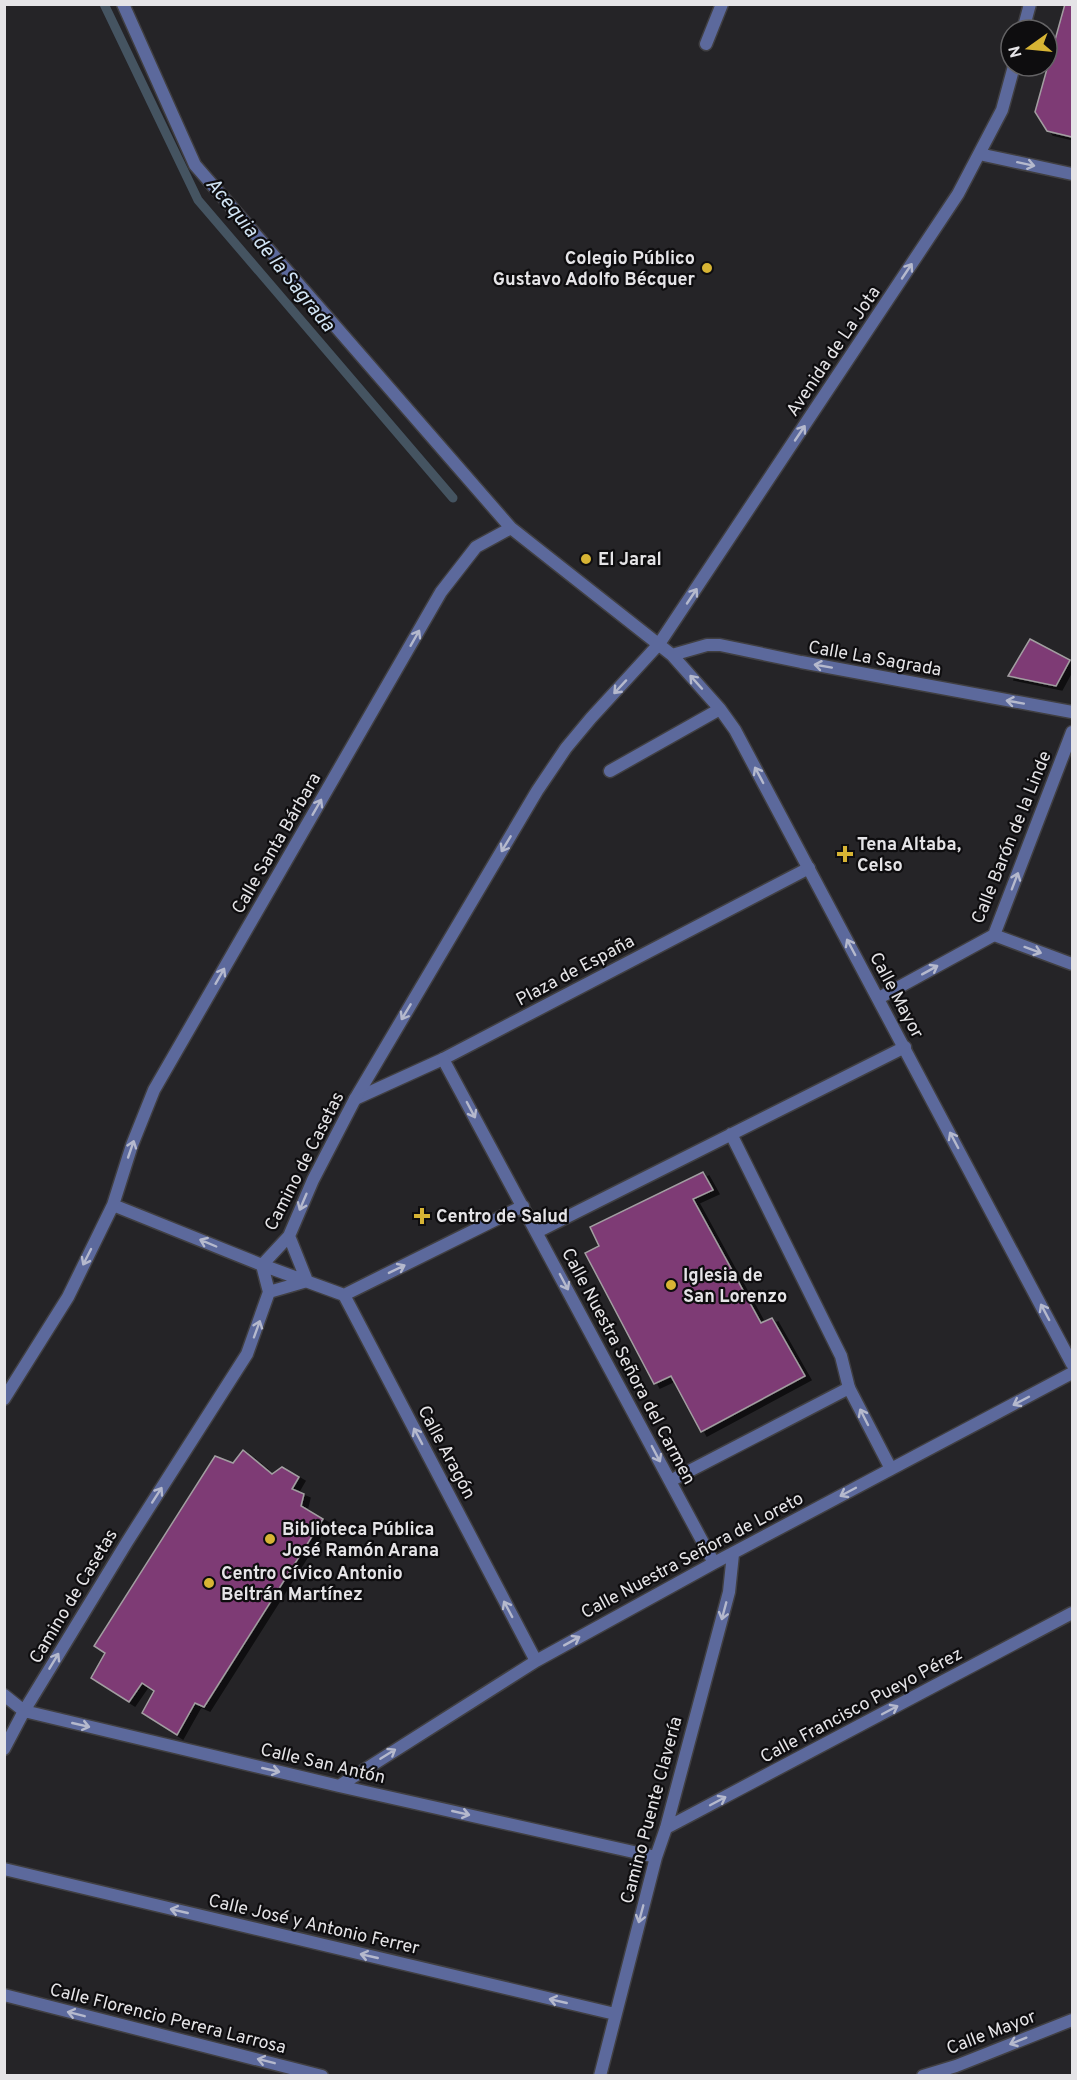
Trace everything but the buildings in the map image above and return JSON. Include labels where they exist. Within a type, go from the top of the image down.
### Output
[{"type":"street","name":"Calle Mayor","points":[[123,4],[195,165],[511,528],[660,644],[720,709],[735,730],[1072,1364]]},
{"type":"street","points":[[706,44],[722,4]]},
{"type":"street","name":"Avenida de La Jota","points":[[660,644],[958,194],[1002,110],[1011,78]]},
{"type":"street","points":[[979,154],[1072,174]]},
{"type":"street","name":"Calle Santa Bárbara","points":[[4,1399],[68,1297],[113,1205],[132,1145],[154,1090],[441,592],[476,547],[511,528]]},
{"type":"street","name":"Camino de Casetas","points":[[262,1265],[289,1236],[313,1180],[355,1099],[537,790],[566,748],[591,718],[660,644]]},
{"type":"street","name":"Calle La Sagrada","points":[[672,655],[706,645],[720,645],[1072,712]]},
{"type":"street","points":[[610,771],[720,709]]},
{"type":"street","name":"Calle Barón de la Linde","points":[[879,998],[994,936],[1072,732]]},
{"type":"street","name":"Plaza de España","points":[[355,1099],[443,1059],[809,868]]},
{"type":"street","points":[[994,936],[1072,964]]},
{"type":"street","points":[[537,1232],[905,1047]]},
{"type":"street","name":"Calle Nuestra Señora del Carmen","points":[[443,1059],[714,1563]]},
{"type":"street","points":[[731,1134],[841,1356],[849,1388],[891,1469]]},
{"type":"street","points":[[113,1205],[262,1265],[344,1295],[523,1206]]},
{"type":"street","points":[[289,1236],[307,1281]]},
{"type":"street","points":[[262,1265],[269,1292],[307,1281]]},
{"type":"street","name":"Camino de Casetas","points":[[24,1711],[126,1542],[247,1354],[269,1292]]},
{"type":"street","name":"Calle Aragón","points":[[344,1295],[536,1661]]},
{"type":"street","name":"Calle Nuestra Señora de Loreto","points":[[339,1786],[536,1661],[714,1563],[1072,1373]]},
{"type":"street","points":[[670,1481],[849,1388]]},
{"type":"street","name":"Camino Puente Clavería","points":[[600,2076],[656,1857],[666,1828],[729,1592],[733,1554]]},
{"type":"street","name":"Calle Francisco Pueyo Pérez","points":[[666,1828],[1072,1613]]},
{"type":"street","points":[[4,1695],[24,1711],[4,1749]]},
{"type":"street","name":"Calle San Antón","points":[[24,1711],[339,1786],[656,1857]]},
{"type":"street","name":"Calle José y Antonio Ferrer","points":[[4,1869],[615,2014]]},
{"type":"street","name":"Calle Florencio Perera Larrosa","points":[[4,1995],[322,2076]]},
{"type":"street","name":"Calle Mayor","points":[[923,2076],[956,2066],[1072,2020]]},
{"type":"waterway","name":"Acequia de la Sagrada","points":[[104,4],[198,200],[453,498]]},
{"type":"place","name":"Colegio Público Gustavo Adolfo Bécquer","points":[[707,268]]},
{"type":"place","name":"El Jaral","points":[[586,559]]},
{"type":"place","name":"Tena Altaba, Celso","points":[[845,854]]},
{"type":"place","name":"Centro de Salud","points":[[422,1216]]},
{"type":"place","name":"Iglesia de San Lorenzo","points":[[671,1285]]},
{"type":"place","name":"Biblioteca Pública José Ramón Arana","points":[[270,1539]]},
{"type":"place","name":"Centro Cívico Antonio Beltrán Martínez","points":[[209,1583]]}]
